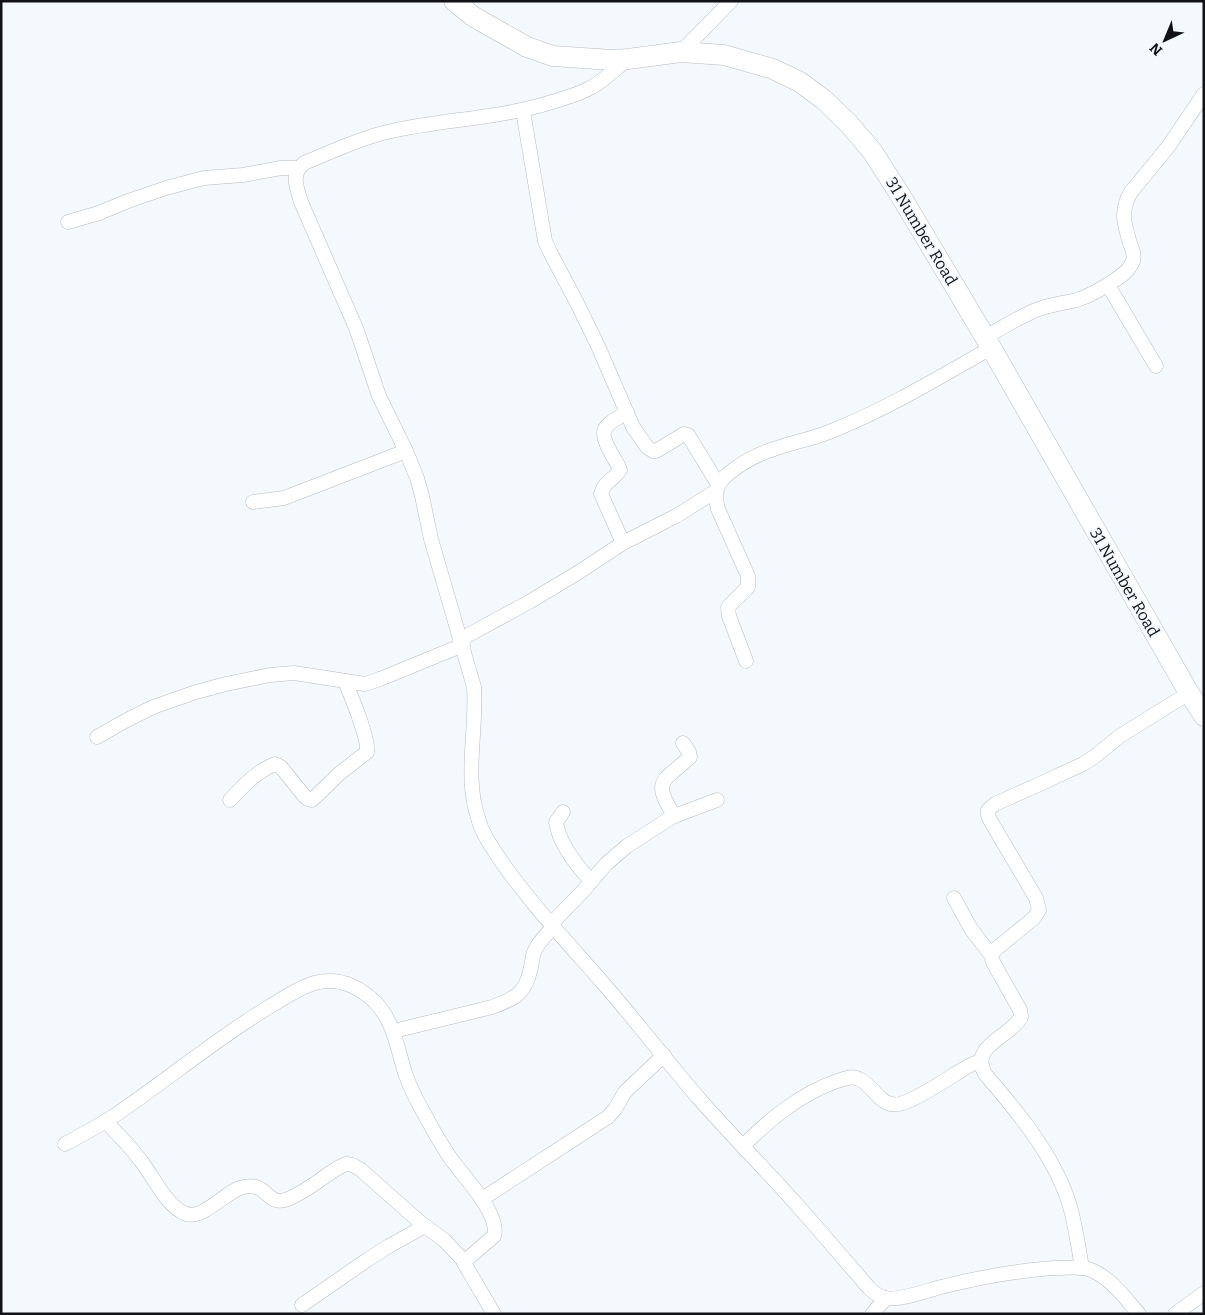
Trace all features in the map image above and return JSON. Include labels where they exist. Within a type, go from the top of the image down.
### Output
[{"type":"main road","name":"31 Number Road","points":[[454,1],[474,17],[527,47],[553,56],[612,60],[681,52],[724,55],[773,69],[800,82],[823,99],[849,124],[872,151],[988,342],[1204,716]]},
{"type":"street","points":[[681,52],[731,1]]},
{"type":"street","points":[[628,59],[592,87],[564,99],[522,110],[469,120],[421,125],[386,132],[304,164],[296,173],[301,202],[356,328],[380,396],[406,451],[422,496],[431,539],[474,687],[475,703],[471,774],[472,790],[483,833],[507,870],[552,925],[616,997],[697,1096],[797,1205],[874,1293],[886,1298],[908,1296],[970,1279],[1029,1269],[1082,1268],[1095,1272],[1108,1280],[1139,1314]]},
{"type":"street","points":[[97,737],[133,716],[153,707],[226,684],[270,675],[294,673],[365,684],[373,682],[462,642],[489,624],[571,577],[623,543],[676,516],[717,487],[729,473],[766,452],[828,433],[863,417],[923,386],[1030,312],[1078,299],[1108,285],[1129,268],[1134,254],[1124,224],[1126,200],[1168,147],[1204,94]]},
{"type":"street","points":[[522,110],[545,241],[598,346],[626,412],[640,438],[653,451],[684,434],[688,435],[717,487],[716,500],[718,509],[748,576],[748,587],[728,607],[729,616],[746,661]]},
{"type":"street","points":[[68,222],[100,213],[166,188],[204,178],[243,175],[281,168],[299,168]]},
{"type":"street","points":[[1108,285],[1156,366]]},
{"type":"street","points":[[623,543],[601,494],[605,484],[620,470],[603,435],[607,426],[626,412]]},
{"type":"street","points":[[253,502],[284,498],[406,451]]},
{"type":"street","points":[[230,800],[258,774],[275,764],[281,767],[308,799],[312,800],[340,773],[367,752],[368,748],[346,680]]},
{"type":"street","points":[[991,955],[1034,918],[1039,910],[1036,898],[990,820],[988,810],[995,804],[1042,784],[1088,760],[1120,736],[1189,692]]},
{"type":"street","points":[[674,816],[661,787],[663,780],[690,757],[683,743]]},
{"type":"street","points":[[394,1031],[492,1007],[520,994],[528,981],[534,952],[542,939],[606,864],[627,846],[674,816],[717,800]]},
{"type":"street","points":[[563,812],[556,822],[557,827],[578,867],[591,881]]},
{"type":"street","points":[[954,898],[971,929],[991,955],[1020,1010],[1021,1018],[1013,1027],[989,1045],[985,1051],[981,1061],[982,1068],[1018,1113],[1056,1173],[1070,1208],[1082,1268]]},
{"type":"street","points":[[65,1144],[105,1122],[268,1007],[317,982],[330,980],[343,983],[363,992],[386,1015],[394,1031],[406,1074],[424,1114],[449,1156],[482,1199],[493,1222],[495,1228],[494,1236],[464,1262]]},
{"type":"street","points":[[482,1199],[608,1117],[624,1092],[664,1055]]},
{"type":"street","points":[[743,1146],[765,1124],[782,1111],[810,1093],[827,1085],[847,1078],[857,1078],[862,1080],[888,1104],[900,1104],[941,1083],[974,1062],[981,1061]]},
{"type":"street","points":[[105,1122],[136,1154],[170,1201],[181,1212],[186,1214],[204,1211],[234,1190],[248,1186],[259,1187],[274,1200],[287,1200],[336,1169],[347,1164],[356,1166],[425,1226],[444,1240],[464,1262],[464,1266],[494,1314]]},
{"type":"street","points":[[302,1305],[374,1255],[425,1226]]},
{"type":"street","points":[[1175,1314],[1204,1293]]},
{"type":"street","points":[[872,1314],[886,1298]]}]
